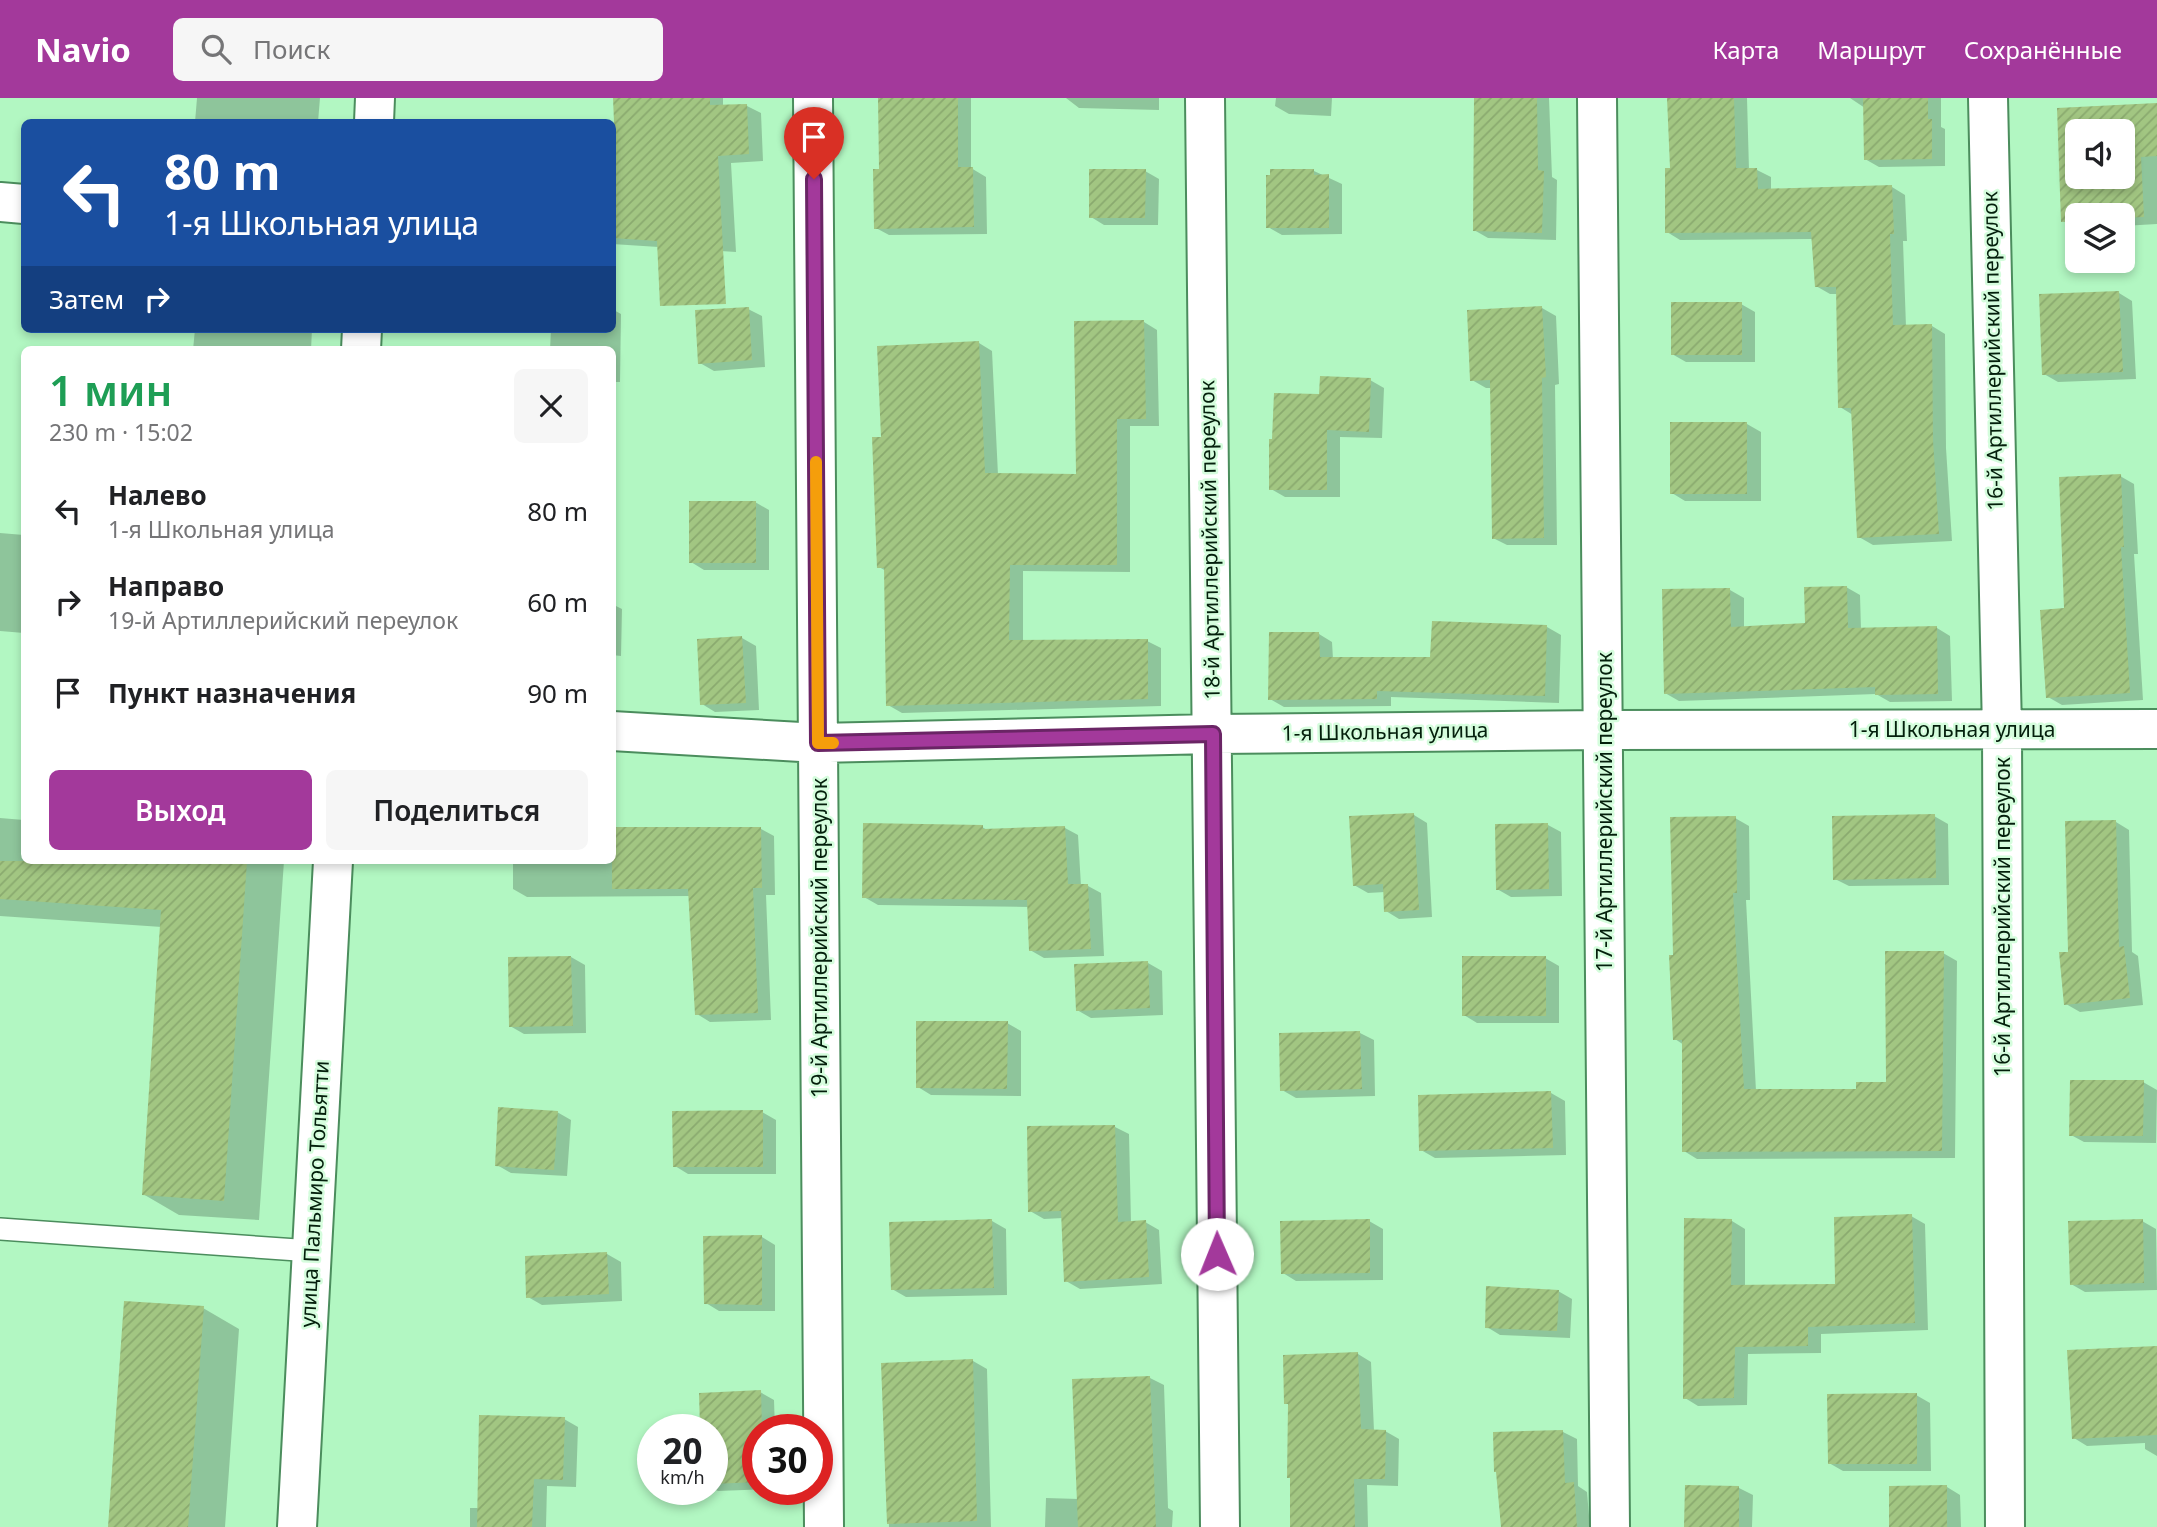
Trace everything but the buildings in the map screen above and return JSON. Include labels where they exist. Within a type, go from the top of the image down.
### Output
[{"type":"street","points":[[374,119],[375,98]]},
{"type":"street","name":"19-й Артиллерийский переулок","points":[[813,98],[824,1527]]},
{"type":"street","name":"18-й Артиллерийский переулок","points":[[1205,98],[1220,1527]]},
{"type":"street","name":"17-й Артиллерийский переулок","points":[[1597,98],[1610,1527]]},
{"type":"street","name":"16-й Артиллерийский переулок","points":[[1988,98],[2002,730],[2006,1527]]},
{"type":"street","points":[[0,202],[21,204]]},
{"type":"street","name":"1-я Школьная улица","points":[[616,731],[818,743],[1213,734],[2157,729]]},
{"type":"street","name":"улица Пальмиро Тольятти","points":[[297,1527],[333,864]]},
{"type":"lane","points":[[0,1229],[312,1251]]},
{"type":"slow traffic","points":[[816,462],[818,743],[833,743]]},
{"type":"route","points":[[814,179],[818,743],[1213,734],[1217,1254]]}]
